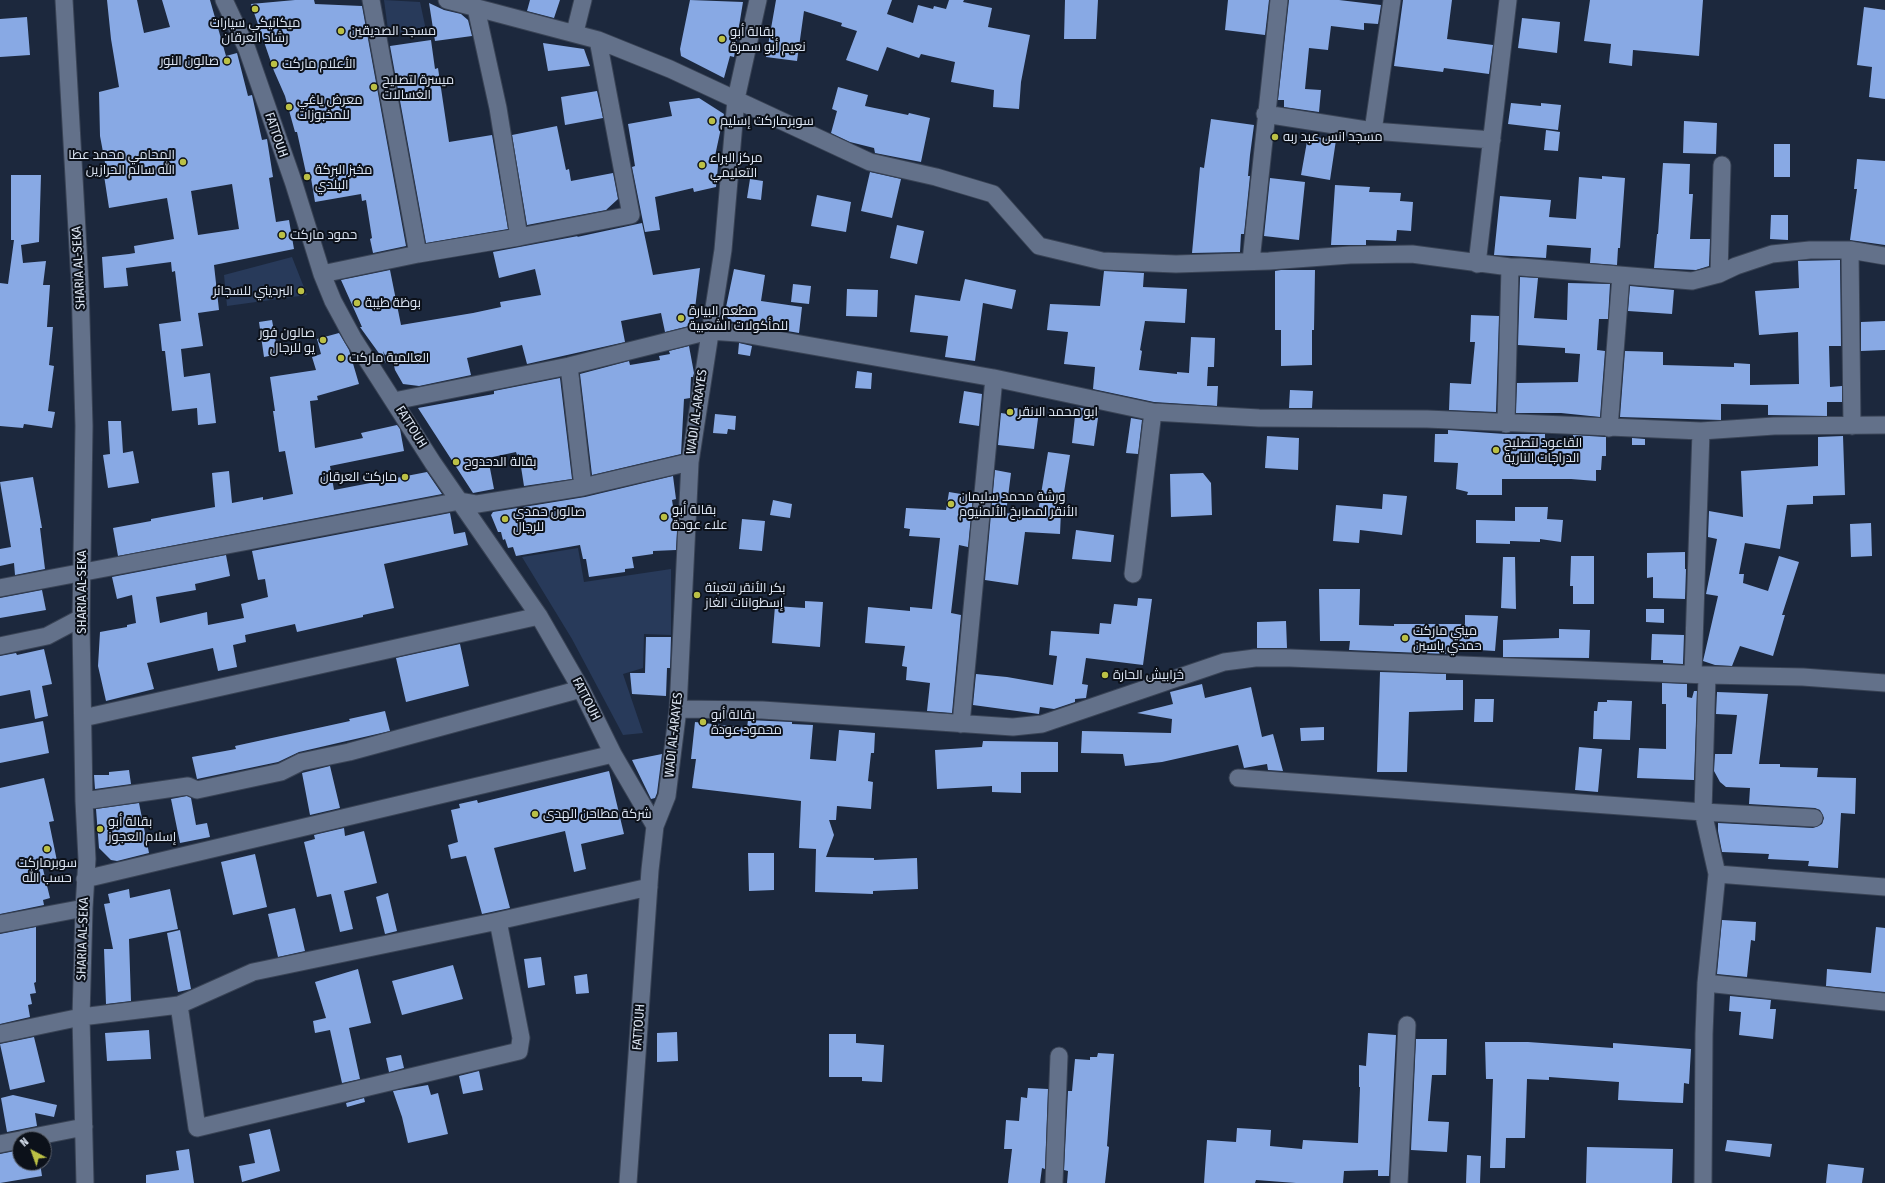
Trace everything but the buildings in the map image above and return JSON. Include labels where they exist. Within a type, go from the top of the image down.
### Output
[{"type":"street","name":"SHARIA AL-SEKA","points":[[64,0],[82,347],[84,426],[81,618],[84,801],[88,859],[85,879],[81,1017],[85,1183]]},
{"type":"street","name":"FATTOUH","points":[[224,0],[247,49],[294,184],[322,274],[333,301],[353,338],[394,401],[539,616],[582,689],[613,754],[655,826]]},
{"type":"street","points":[[371,0],[418,254]]},
{"type":"street","points":[[447,0],[575,32],[598,40],[736,99],[870,162],[936,177],[993,194],[1039,246],[1102,261],[1176,264],[1350,255],[1412,254],[1478,264],[1692,281],[1719,274],[1736,266],[1772,254],[1810,250],[1850,250],[1885,256]]},
{"type":"street","points":[[575,32],[583,0]]},
{"type":"street","name":"WADI AL-ARAYES","points":[[650,870],[655,826],[667,796],[678,709],[690,462],[709,331],[723,250],[736,99],[758,0]]},
{"type":"street","points":[[1251,261],[1265,114],[1279,0]]},
{"type":"street","points":[[1373,131],[1392,0]]},
{"type":"street","points":[[1478,264],[1508,0]]},
{"type":"street","points":[[476,8],[498,108],[520,237]]},
{"type":"street","points":[[322,274],[418,254],[520,237],[631,215],[598,40]]},
{"type":"street","points":[[1265,114],[1373,131],[1492,140]]},
{"type":"street","points":[[1719,274],[1722,165]]},
{"type":"street","points":[[1850,250],[1852,426]]},
{"type":"street","points":[[1506,424],[1510,267]]},
{"type":"street","points":[[1609,428],[1621,276]]},
{"type":"street","points":[[394,401],[569,366],[709,331],[738,333],[994,378],[1153,412],[1259,418],[1427,419],[1506,424],[1701,431],[1774,426],[1885,425]]},
{"type":"street","points":[[569,366],[584,488]]},
{"type":"street","points":[[961,724],[994,378]]},
{"type":"street","points":[[1133,574],[1153,412]]},
{"type":"street","points":[[1701,431],[1700,675],[1703,812],[1717,874],[1706,983],[1704,1034],[1703,1183]]},
{"type":"street","points":[[0,588],[460,501],[477,504],[584,488],[690,462]]},
{"type":"street","points":[[83,718],[539,616]]},
{"type":"street","points":[[0,646],[47,636],[81,618]]},
{"type":"street","points":[[678,709],[762,710],[961,724],[962,722],[1013,727],[1042,724],[1224,662],[1255,658],[1290,658],[1478,667],[1700,675],[1803,677],[1885,683]]},
{"type":"street","points":[[84,801],[188,786],[197,790],[281,772],[301,762],[349,752],[582,689]]},
{"type":"street","points":[[85,879],[613,754]]},
{"type":"street","points":[[1238,778],[1703,812],[1814,818]]},
{"type":"street","name":"FATTOUH","points":[[628,1183],[650,870]]},
{"type":"street","points":[[1717,874],[1885,887]]},
{"type":"street","points":[[0,1034],[81,1017],[179,1004],[253,972],[498,921],[649,887]]},
{"type":"street","points":[[0,924],[84,908]]},
{"type":"street","points":[[179,1004],[197,1128],[518,1051],[521,1038],[498,921]]},
{"type":"street","points":[[1706,983],[1885,1002]]},
{"type":"street","points":[[1399,1183],[1407,1025]]},
{"type":"street","points":[[1054,1183],[1059,1056]]},
{"type":"street","points":[[52,1133],[84,1127]]},
{"type":"street","points":[[0,1144],[12,1142]]},
{"type":"shaded area","points":[[384,0],[420,2],[426,30],[389,37]]},
{"type":"shaded area","points":[[292,257],[307,295],[227,306],[224,275]]},
{"type":"shaded area","points":[[578,548],[584,582],[671,569],[671,635],[644,634],[643,668],[623,674],[643,733],[623,735],[572,639],[522,557]]},
{"type":"place","name":"ميكانيكي سيارات رشاد العرقان","points":[[255,9]]},
{"type":"place","name":"مسجد الصديقين","points":[[341,31]]},
{"type":"place","name":"بقالة أبو نعيم أبو سمرة","points":[[722,39]]},
{"type":"place","name":"صالون النور","points":[[227,61]]},
{"type":"place","name":"الأعلام ماركت","points":[[274,64]]},
{"type":"place","name":"ميسرة لتصليح الغسالات","points":[[374,87]]},
{"type":"place","name":"معرض ياغي للمخبوزات","points":[[289,107]]},
{"type":"place","name":"سوبرماركت إسليم","points":[[712,121]]},
{"type":"place","name":"مسجد انس عبد ربه","points":[[1275,137]]},
{"type":"place","name":"المحامي محمد عطا الله سالم الحرازين","points":[[183,162]]},
{"type":"place","name":"مركز البراء التعليمي","points":[[702,165]]},
{"type":"place","name":"مخبز البركة البلدي","points":[[307,177]]},
{"type":"place","name":"حمود ماركت","points":[[282,235]]},
{"type":"place","name":"البرديني للسجائر","points":[[301,291]]},
{"type":"place","name":"بوظة طيبة","points":[[357,303]]},
{"type":"place","name":"مطعم البيارة للمأكولات الشعبية","points":[[681,318]]},
{"type":"place","name":"صالون فور يو للرجال","points":[[323,340]]},
{"type":"place","name":"العالمية ماركت","points":[[341,358]]},
{"type":"place","name":"ابو محمد الانقر","points":[[1010,412]]},
{"type":"place","name":"القاعود لتصليح الدراجات النارية","points":[[1496,450]]},
{"type":"place","name":"بقالة الدحدوح","points":[[456,462]]},
{"type":"place","name":"ماركت العرقان","points":[[405,477]]},
{"type":"place","name":"ورشة محمد سليمان الأنقر لمطابخ الألمنيوم","points":[[951,504]]},
{"type":"place","name":"بقالة أبو علاء عودة","points":[[664,517]]},
{"type":"place","name":"صالون حمدي للرجال","points":[[505,519]]},
{"type":"place","name":"بكر الأنقر لتعبئة إسطوانات الغاز","points":[[697,595]]},
{"type":"place","name":"ميني ماركت حمدي ياسين","points":[[1405,638]]},
{"type":"place","name":"خرابيش الحارة","points":[[1105,675]]},
{"type":"place","name":"بقالة أبو محمود عودة","points":[[703,722]]},
{"type":"place","name":"شركة مطاحن الهدى","points":[[535,814]]},
{"type":"place","name":"بقالة أبو إسلام العجوز","points":[[100,829]]},
{"type":"place","name":"سوبرماركت حسب الله","points":[[47,849]]}]
